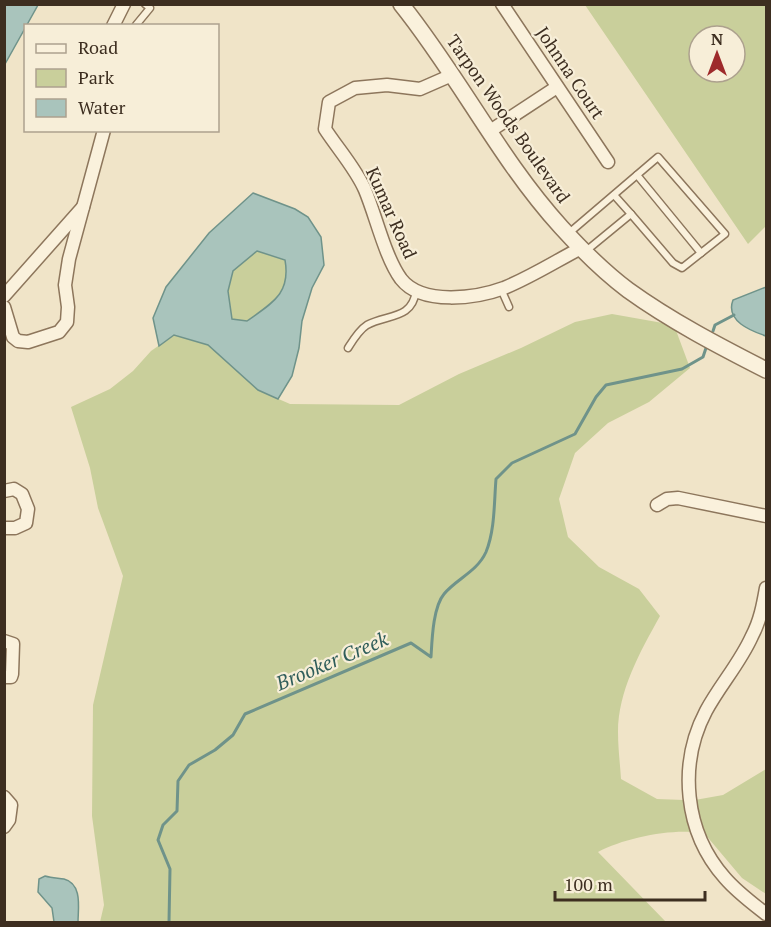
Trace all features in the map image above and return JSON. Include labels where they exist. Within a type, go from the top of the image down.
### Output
[{"type":"street","points":[[114,24],[124,4]]},
{"type":"street","name":"Tarpon Woods Boulevard","points":[[401,4],[423,31],[522,178],[568,234],[626,288],[661,312],[766,370]]},
{"type":"street","name":"Johnna Court","points":[[502,4],[608,162]]},
{"type":"street","name":"Kumar Road","points":[[416,291],[402,280],[364,188],[326,129],[329,102],[355,88],[387,85],[420,89],[452,75]]},
{"type":"street","points":[[490,131],[557,87]]},
{"type":"street","points":[[4,307],[13,337],[18,341],[28,342],[59,332],[67,321],[65,285],[69,259],[103,132]]},
{"type":"street","points":[[4,296],[83,207]]},
{"type":"street","points":[[416,291],[433,296],[469,297],[501,288],[584,250]]},
{"type":"street","points":[[4,491],[14,489],[22,494],[28,509],[26,523],[15,528],[4,528]]},
{"type":"street","points":[[657,505],[668,499],[678,498],[766,516]]},
{"type":"street","points":[[766,588],[760,617],[751,639],[710,704],[696,734],[688,780],[692,815],[703,845],[724,877],[766,914]]},
{"type":"street","points":[[4,641],[12,644],[14,648],[12,674],[11,677],[4,678]]},
{"type":"street","points":[[4,797],[11,805],[9,820],[4,827]]},
{"type":"lane","points":[[137,24],[149,6]]},
{"type":"lane","points":[[568,234],[658,157],[725,234],[682,268],[673,263],[614,195]]},
{"type":"lane","points":[[637,175],[701,253]]},
{"type":"lane","points":[[584,250],[631,214]]},
{"type":"lane","points":[[501,288],[509,307]]},
{"type":"lane","points":[[348,348],[367,325],[401,314],[412,305],[416,291]]},
{"type":"green space","points":[[585,5],[766,5],[766,226],[748,244]]},
{"type":"green space","points":[[256,251],[285,260],[288,278],[275,301],[247,322],[231,319],[228,291],[233,271]]},
{"type":"green space","points":[[612,314],[674,325],[690,368],[649,402],[608,423],[575,453],[559,499],[568,537],[599,567],[639,589],[660,616],[638,658],[622,702],[618,732],[621,779],[657,799],[684,800],[692,832],[669,832],[643,836],[598,852],[666,922],[100,922],[104,905],[92,816],[93,705],[123,576],[98,508],[90,468],[71,407],[110,389],[133,371],[151,351],[174,335],[208,345],[258,390],[290,404],[399,405],[459,374],[575,322]]},
{"type":"green space","points":[[766,769],[766,894],[742,878],[704,833],[695,800],[723,795]]},
{"type":"water","points":[[4,5],[38,5],[27,24],[24,24],[24,30],[5,64]]},
{"type":"water","points":[[253,193],[295,209],[308,217],[321,237],[324,265],[312,288],[302,321],[299,348],[292,376],[278,399],[258,390],[208,345],[174,335],[159,346],[153,318],[166,287],[209,233]],"holes":[[[257,251],[285,260],[285,281],[272,303],[247,321],[232,319],[228,291],[233,271]]]},
{"type":"water","points":[[766,287],[766,336],[741,324],[733,314],[732,307],[733,300]]},
{"type":"water","points":[[45,876],[64,879],[74,886],[79,904],[78,922],[54,922],[52,908],[38,892],[39,879]]},
{"type":"waterway","name":"Brooker Creek","points":[[713,331],[715,325],[734,315]]},
{"type":"waterway","name":"Brooker Creek","points":[[169,922],[170,869],[158,840],[163,825],[177,811],[178,781],[189,765],[215,750],[233,735],[245,714],[411,643],[431,657],[434,624],[440,600],[449,589],[477,565],[489,544],[493,526],[496,479],[512,463],[575,434],[596,397],[606,385],[682,369],[703,357],[706,348]]}]
